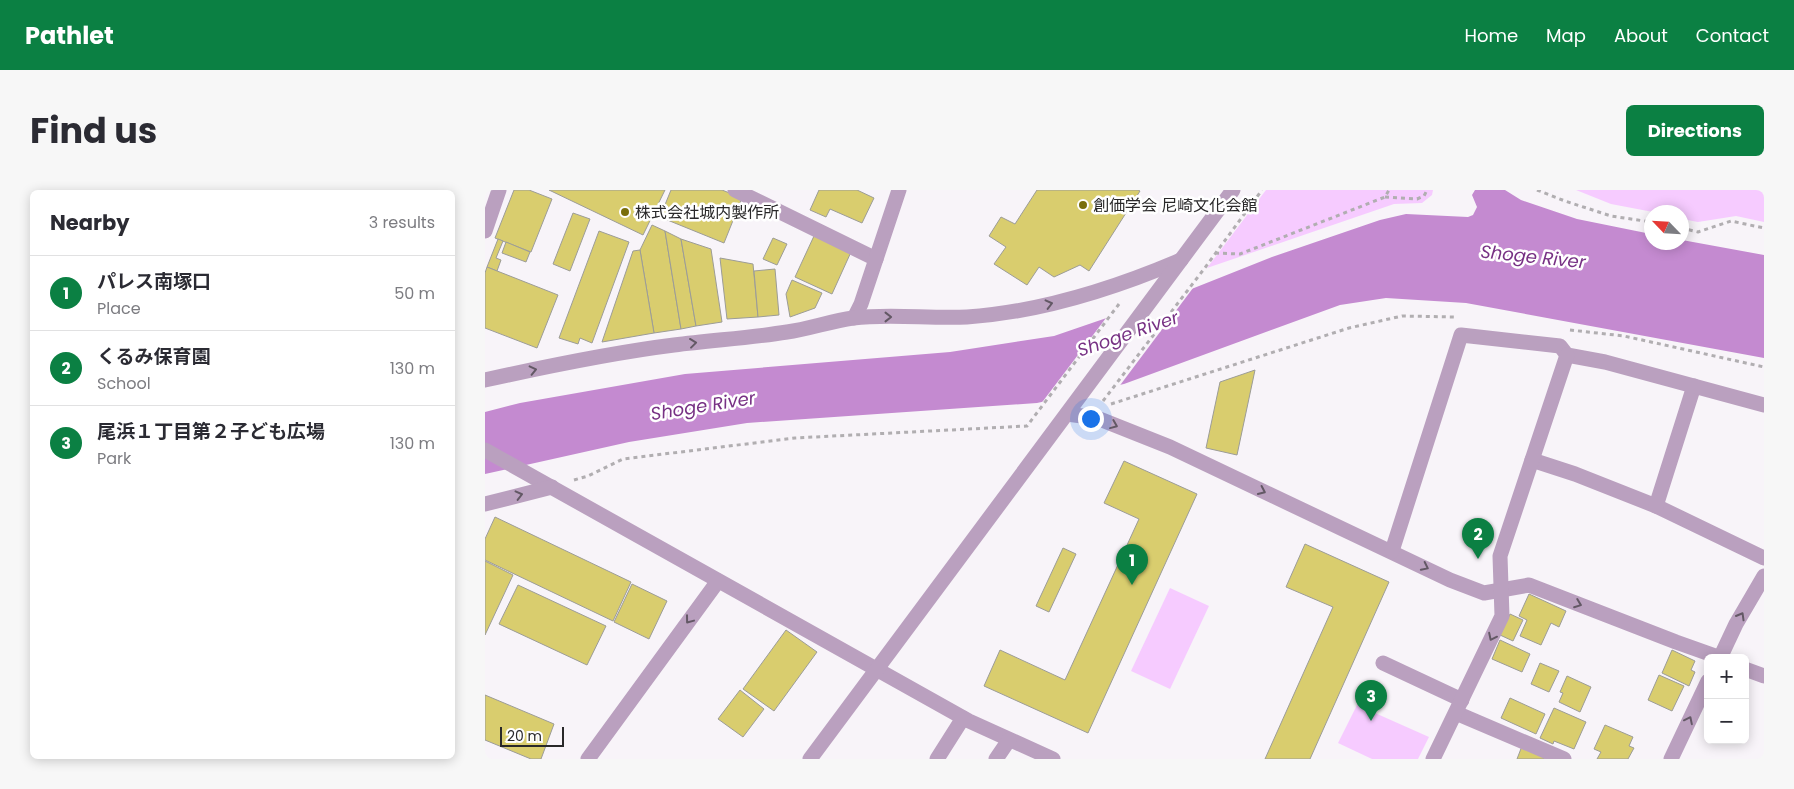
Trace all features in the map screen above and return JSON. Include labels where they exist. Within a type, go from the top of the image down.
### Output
[{"type":"street","points":[[485,231],[499,190]]},
{"type":"street","points":[[735,190],[875,259]]},
{"type":"street","points":[[854,318],[861,304],[899,190]]},
{"type":"street","points":[[810,759],[1233,190]]},
{"type":"street","points":[[485,380],[599,356],[787,332],[854,318],[966,317],[1021,311],[1084,296],[1150,274],[1181,260]]},
{"type":"street","points":[[1392,551],[1461,335],[1560,346],[1567,355],[1605,362],[1764,405]]},
{"type":"street","points":[[1433,759],[1503,616],[1500,556],[1567,355]]},
{"type":"street","points":[[1656,506],[1694,386]]},
{"type":"street","points":[[1069,411],[1097,418],[1170,447],[1450,580],[1484,593],[1529,585],[1709,654]]},
{"type":"street","points":[[485,450],[963,718],[1053,759]]},
{"type":"street","points":[[1532,460],[1575,474],[1656,506],[1764,558]]},
{"type":"street","points":[[485,504],[552,487]]},
{"type":"street","points":[[1722,654],[1736,624],[1764,576]]},
{"type":"street","points":[[588,759],[718,581]]},
{"type":"street","points":[[1383,663],[1459,706],[1563,759]]},
{"type":"street","points":[[1749,670],[1764,676]]},
{"type":"street","points":[[1671,759],[1704,689]]},
{"type":"street","points":[[937,759],[963,718]]},
{"type":"street","points":[[996,759],[1009,740]]},
{"type":"path","points":[[1262,190],[1103,400],[1111,404],[1349,328],[1403,316],[1458,317]]},
{"type":"path","points":[[1385,196],[1389,190]]},
{"type":"path","points":[[1215,254],[1241,254],[1385,196],[1417,199],[1424,196],[1427,190]]},
{"type":"path","points":[[1537,190],[1611,216],[1644,221]]},
{"type":"path","points":[[1689,230],[1698,232],[1731,221],[1764,228]]},
{"type":"path","points":[[588,476],[623,460],[633,458],[795,438],[1027,426],[1035,418],[1123,299]]},
{"type":"path","points":[[1566,329],[1624,336],[1764,367]]},
{"type":"shaded area","points":[[1266,190],[1433,190],[1432,195],[1422,203],[1394,204],[1207,268]]},
{"type":"shaded area","points":[[1576,190],[1764,190],[1764,222],[1736,216],[1698,222],[1689,220],[1689,205],[1644,205],[1644,210],[1611,204]]},
{"type":"shaded area","points":[[1170,588],[1209,606],[1170,689],[1131,671]]},
{"type":"shaded area","points":[[1357,705],[1429,737],[1418,759],[1372,759],[1338,743]]},
{"type":"water","name":"Shoge River","points":[[1475,190],[1505,190],[1521,200],[1577,219],[1644,233],[1644,250],[1689,250],[1689,241],[1764,255],[1764,358],[1466,303],[1386,298],[1340,305],[1124,384],[1037,403],[747,423],[629,442],[485,474],[485,412],[520,403],[685,374],[950,352],[1054,336],[1194,288],[1272,257],[1380,220],[1406,214],[1468,217],[1473,215],[1477,207],[1472,195]]},
{"type":"pier","points":[[1196,284],[1118,388],[1040,405],[1109,314]]},
{"type":"building","points":[[514,190],[529,190],[552,199],[531,252],[495,238]]},
{"type":"building","name":"株式会社城内製作所","points":[[549,190],[665,190],[643,235]]},
{"type":"building","points":[[671,190],[722,190],[742,198],[724,243],[660,217]]},
{"type":"building","points":[[819,190],[857,190],[874,198],[862,223],[830,209],[826,217],[810,210]]},
{"type":"building","points":[[1037,190],[1140,191],[1089,271],[1080,265],[1054,277],[1039,267],[1027,285],[994,264],[1006,247],[989,236],[1001,217],[1015,224]]},
{"type":"building","points":[[573,213],[590,219],[570,271],[553,264]]},
{"type":"building","points":[[652,225],[665,231],[681,329],[654,333],[640,250]]},
{"type":"building","points":[[599,231],[629,242],[592,343],[580,338],[578,344],[559,338]]},
{"type":"building","points":[[665,231],[681,239],[696,326],[681,329]]},
{"type":"building","points":[[814,236],[851,252],[832,294],[795,277]]},
{"type":"building","points":[[773,238],[787,244],[777,265],[763,259]]},
{"type":"building","points":[[498,239],[503,241],[496,258],[501,260],[497,271],[487,267]]},
{"type":"building","points":[[681,239],[711,249],[722,322],[696,326]]},
{"type":"building","points":[[506,242],[530,252],[526,262],[502,253]]},
{"type":"building","points":[[640,250],[654,333],[602,342],[633,251]]},
{"type":"building","points":[[720,258],[753,264],[758,317],[727,319]]},
{"type":"building","points":[[487,267],[558,295],[537,348],[485,328],[485,273]]},
{"type":"building","points":[[775,269],[779,315],[758,317],[754,271]]},
{"type":"building","points":[[792,280],[822,293],[815,308],[790,317],[786,294]]},
{"type":"building","points":[[1255,370],[1237,455],[1206,448],[1220,382]]},
{"type":"building","points":[[1124,461],[1197,494],[1088,733],[984,686],[1000,650],[1065,680],[1139,519],[1104,503]]},
{"type":"building","points":[[495,517],[631,582],[613,621],[485,560],[485,539]]},
{"type":"building","points":[[1305,544],[1389,582],[1310,759],[1265,759],[1333,607],[1286,587]]},
{"type":"building","points":[[1063,548],[1076,554],[1049,612],[1036,606]]},
{"type":"building","points":[[485,561],[513,575],[485,635]]},
{"type":"building","points":[[632,584],[667,601],[649,639],[614,622]]},
{"type":"building","points":[[518,585],[606,626],[587,665],[499,624]]},
{"type":"building","points":[[1529,594],[1566,611],[1559,627],[1551,623],[1541,645],[1520,636],[1527,620],[1519,616]]},
{"type":"building","points":[[1510,614],[1523,620],[1513,641],[1500,635]]},
{"type":"building","points":[[786,630],[817,652],[774,711],[743,689]]},
{"type":"building","points":[[1500,640],[1530,654],[1522,672],[1492,659]]},
{"type":"building","points":[[1672,650],[1695,661],[1691,670],[1695,672],[1689,686],[1662,673]]},
{"type":"building","points":[[1540,663],[1559,671],[1549,692],[1531,684]]},
{"type":"building","points":[[1659,675],[1684,686],[1672,711],[1648,700]]},
{"type":"building","points":[[1567,676],[1591,687],[1580,712],[1559,702],[1563,693],[1560,692]]},
{"type":"building","points":[[740,690],[764,709],[743,737],[718,719]]},
{"type":"building","points":[[485,695],[554,724],[541,759],[531,759],[485,740]]},
{"type":"building","points":[[1510,698],[1545,714],[1536,734],[1501,718]]},
{"type":"building","points":[[1554,708],[1586,722],[1574,749],[1554,741],[1553,744],[1540,738]]},
{"type":"building","points":[[1605,725],[1633,737],[1629,746],[1634,748],[1628,759],[1597,759],[1601,752],[1594,749]]},
{"type":"building","points":[[1522,746],[1545,757],[1544,759],[1517,759]]},
{"type":"place","name":"創価学会 尼崎文化会館","points":[[1083,205]]},
{"type":"place","name":"株式会社城内製作所","points":[[625,212]]},
{"type":"place","name":"くるみ保育園","points":[[1478,559]]},
{"type":"place","name":"パレス南塚口","points":[[1132,585]]},
{"type":"place","name":"尾浜１丁目第２子ども広場","points":[[1371,721]]}]
